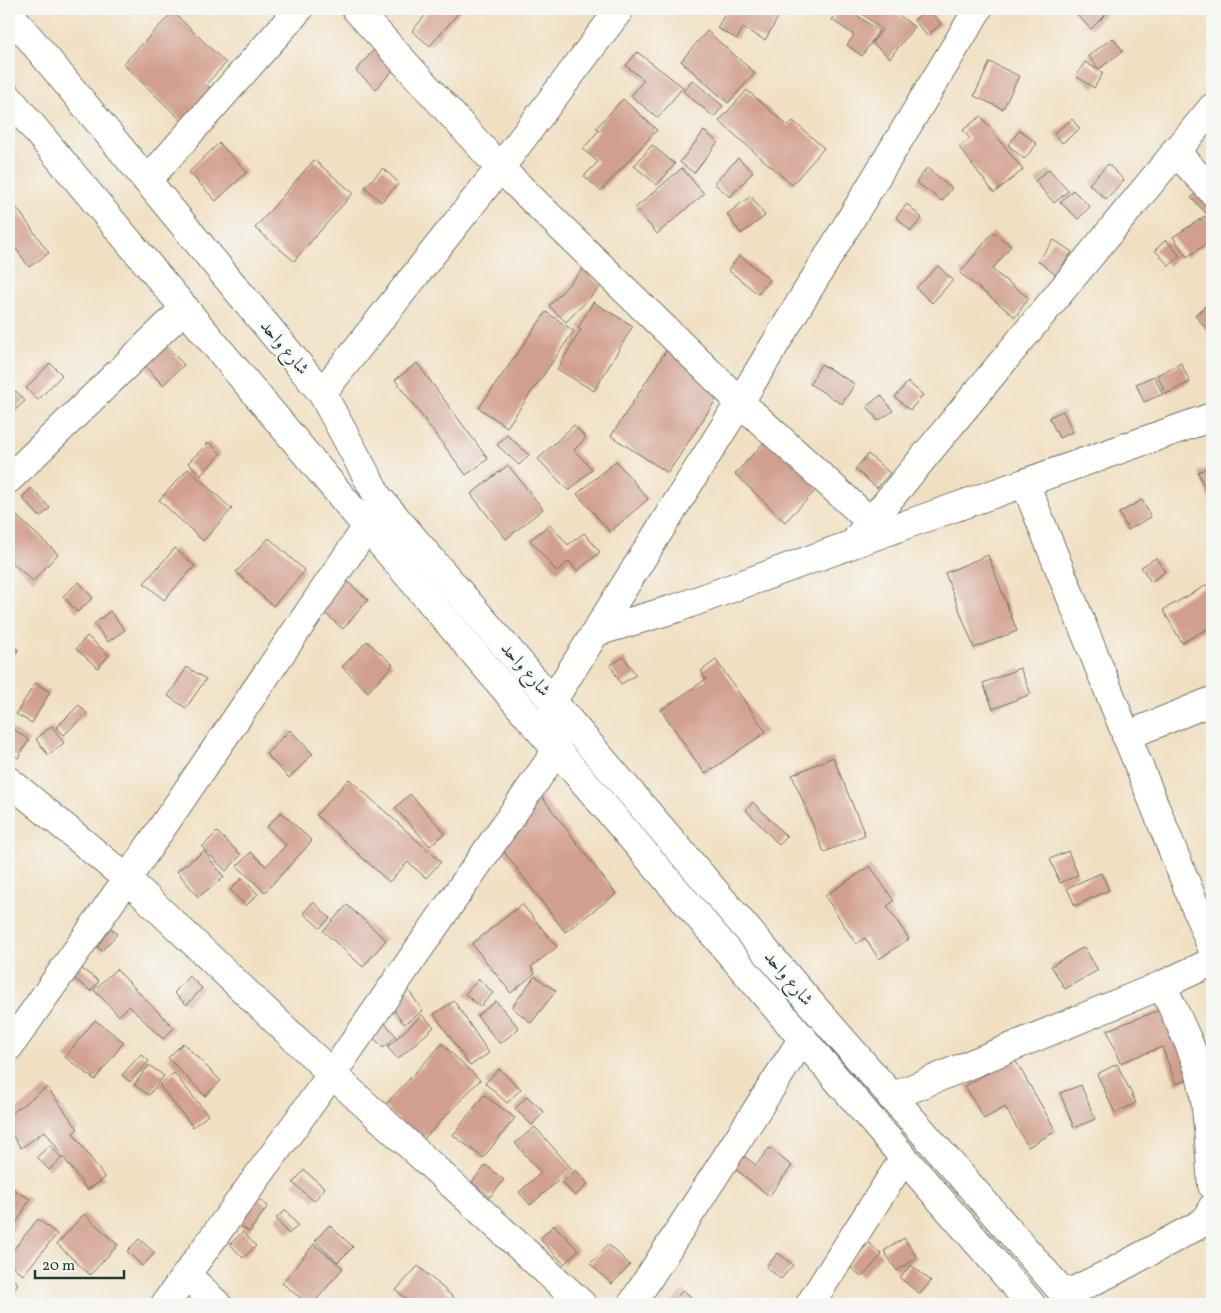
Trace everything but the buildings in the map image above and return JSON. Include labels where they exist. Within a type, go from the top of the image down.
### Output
[{"type":"street","points":[[147,181],[299,9]]},
{"type":"street","points":[[356,9],[500,168],[740,402],[870,521]]},
{"type":"street","points":[[322,393],[500,168],[620,9]]},
{"type":"street","points":[[165,1304],[332,1074],[557,750],[553,700],[740,402],[978,9]]},
{"type":"street","name":"شارع واحد","points":[[9,13],[322,393],[378,497],[891,1096],[1069,1300]]},
{"type":"street","name":"شارع واحد","points":[[9,98],[367,527],[1030,1304]]},
{"type":"street","points":[[853,543],[1212,108]]},
{"type":"street","points":[[1175,151],[1212,190]]},
{"type":"street","points":[[9,479],[185,308]]},
{"type":"street","points":[[596,632],[677,608],[853,543],[1212,417]]},
{"type":"street","points":[[1025,483],[1212,948]]},
{"type":"street","points":[[9,1047],[127,879],[367,527]]},
{"type":"street","points":[[1126,736],[1212,701]]},
{"type":"street","points":[[9,781],[127,879],[332,1074],[582,1304]]},
{"type":"street","points":[[891,1096],[1162,985],[1212,962]]},
{"type":"street","points":[[1162,985],[1193,1056],[1200,1077],[1212,1185]]},
{"type":"street","points":[[632,1304],[803,1038]]},
{"type":"street","points":[[810,1304],[904,1158]]},
{"type":"street","points":[[1069,1300],[1116,1270],[1202,1223],[1210,1215],[1212,1208]]},
{"type":"street","points":[[186,1275],[217,1304]]}]
